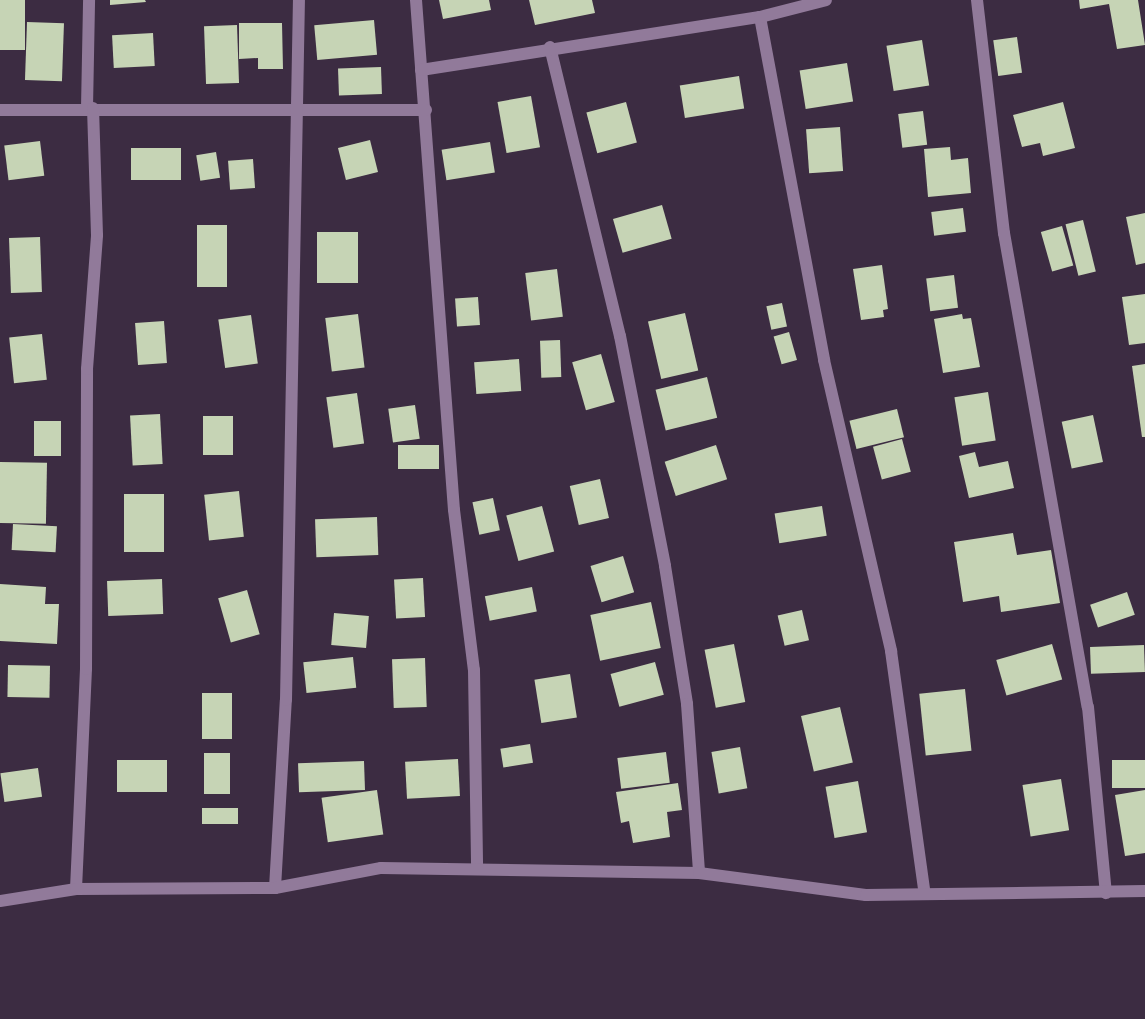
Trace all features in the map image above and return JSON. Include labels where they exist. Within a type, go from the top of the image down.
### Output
[{"type":"street","points":[[76,889],[86,669],[87,369],[97,235],[90,108],[88,0]]},
{"type":"street","points":[[275,888],[286,700],[299,0]]},
{"type":"street","points":[[416,0],[454,510],[474,670],[477,868]]},
{"type":"street","points":[[422,70],[550,47],[760,17],[826,0]]},
{"type":"street","points":[[976,0],[1004,233],[1088,707],[1106,893]]},
{"type":"street","points":[[760,17],[824,360],[891,651],[924,890]]},
{"type":"street","points":[[550,47],[620,336],[665,566],[687,704],[699,873]]},
{"type":"street","points":[[0,110],[90,108],[426,110]]},
{"type":"street","points":[[0,901],[76,889],[275,888],[381,868],[699,873],[866,895],[924,890],[1106,893],[1145,891]]},
{"type":"building","points":[[0,0],[25,0],[25,50],[0,50]]},
{"type":"building","points":[[110,0],[145,0],[146,2],[110,5]]},
{"type":"building","points":[[439,0],[489,0],[491,10],[443,19]]},
{"type":"building","points":[[529,0],[592,0],[595,13],[535,25]]},
{"type":"building","points":[[1079,0],[1138,0],[1145,45],[1117,49],[1109,4],[1080,9]]},
{"type":"building","points":[[374,20],[377,55],[317,60],[314,25]]},
{"type":"building","points":[[27,22],[64,23],[62,81],[25,80]]},
{"type":"building","points":[[239,23],[282,23],[283,69],[258,69],[258,58],[239,59]]},
{"type":"building","points":[[237,25],[239,83],[206,84],[204,26]]},
{"type":"building","points":[[153,33],[155,66],[114,68],[112,35]]},
{"type":"building","points":[[1017,37],[1022,73],[998,76],[993,40]]},
{"type":"building","points":[[922,40],[929,85],[894,91],[886,46]]},
{"type":"building","points":[[847,63],[853,102],[806,109],[800,71]]},
{"type":"building","points":[[381,67],[382,94],[339,95],[338,69]]},
{"type":"building","points":[[739,76],[744,109],[685,118],[680,85]]},
{"type":"building","points":[[531,96],[540,147],[507,153],[498,102]]},
{"type":"building","points":[[626,102],[637,143],[597,153],[586,113]]},
{"type":"building","points":[[1063,102],[1075,148],[1043,156],[1040,143],[1022,147],[1013,115]]},
{"type":"building","points":[[923,111],[927,145],[902,148],[898,114]]},
{"type":"building","points":[[840,127],[843,171],[809,173],[806,129]]},
{"type":"building","points":[[370,140],[378,172],[346,180],[338,148]]},
{"type":"building","points":[[40,141],[44,176],[9,180],[4,145]]},
{"type":"building","points":[[490,142],[495,173],[446,180],[442,150]]},
{"type":"building","points":[[950,147],[951,160],[968,158],[971,193],[928,197],[924,149]]},
{"type":"building","points":[[131,148],[181,148],[181,180],[131,180]]},
{"type":"building","points":[[216,152],[220,178],[200,181],[196,155]]},
{"type":"building","points":[[253,159],[255,188],[230,190],[228,161]]},
{"type":"building","points":[[662,205],[672,239],[623,253],[613,219]]},
{"type":"building","points":[[963,208],[966,232],[934,236],[931,212]]},
{"type":"building","points":[[1145,213],[1145,263],[1136,265],[1126,217]]},
{"type":"building","points":[[1083,220],[1096,271],[1078,276],[1066,224]]},
{"type":"building","points":[[197,225],[227,225],[227,287],[197,287]]},
{"type":"building","points":[[1062,226],[1073,265],[1052,271],[1041,232]]},
{"type":"building","points":[[317,232],[358,232],[358,283],[317,283]]},
{"type":"building","points":[[40,237],[42,292],[11,293],[9,238]]},
{"type":"building","points":[[882,265],[888,309],[883,310],[884,317],[861,320],[853,269]]},
{"type":"building","points":[[557,269],[563,317],[531,321],[525,273]]},
{"type":"building","points":[[954,275],[958,308],[930,311],[926,278]]},
{"type":"building","points":[[1145,294],[1145,343],[1129,345],[1122,297]]},
{"type":"building","points":[[478,297],[480,325],[457,327],[455,299]]},
{"type":"building","points":[[782,303],[787,326],[771,330],[766,306]]},
{"type":"building","points":[[685,313],[698,370],[661,379],[648,322]]},
{"type":"building","points":[[358,314],[365,368],[332,372],[325,318]]},
{"type":"building","points":[[962,314],[963,319],[971,318],[980,367],[943,373],[934,319]]},
{"type":"building","points":[[251,315],[258,364],[225,368],[218,320]]},
{"type":"building","points":[[164,321],[167,363],[138,365],[135,323]]},
{"type":"building","points":[[789,332],[797,360],[782,364],[774,336]]},
{"type":"building","points":[[42,334],[47,380],[14,383],[9,337]]},
{"type":"building","points":[[560,340],[561,377],[541,378],[540,341]]},
{"type":"building","points":[[601,354],[615,402],[586,410],[572,362]]},
{"type":"building","points":[[519,359],[521,391],[476,394],[474,362]]},
{"type":"building","points":[[1145,364],[1145,437],[1142,437],[1132,366]]},
{"type":"building","points":[[707,377],[717,418],[666,431],[656,390]]},
{"type":"building","points":[[988,392],[996,440],[962,446],[954,397]]},
{"type":"building","points":[[357,393],[364,444],[333,448],[326,397]]},
{"type":"building","points":[[415,405],[420,439],[393,442],[388,409]]},
{"type":"building","points":[[897,409],[904,437],[856,449],[849,421]]},
{"type":"building","points":[[160,414],[163,464],[133,466],[130,416]]},
{"type":"building","points":[[1093,415],[1103,462],[1072,469],[1062,422]]},
{"type":"building","points":[[203,416],[233,416],[233,455],[203,455]]},
{"type":"building","points":[[34,421],[61,421],[61,456],[34,456]]},
{"type":"building","points":[[902,439],[911,472],[882,480],[873,447]]},
{"type":"building","points":[[398,445],[439,445],[439,469],[398,469]]},
{"type":"building","points":[[716,445],[727,479],[676,496],[665,462]]},
{"type":"building","points":[[975,452],[979,467],[1008,461],[1014,488],[969,498],[959,456]]},
{"type":"building","points":[[0,462],[47,463],[46,524],[0,523]]},
{"type":"building","points":[[600,479],[609,518],[579,525],[570,486]]},
{"type":"building","points":[[239,491],[244,537],[209,540],[204,495]]},
{"type":"building","points":[[124,494],[164,494],[164,552],[124,552]]},
{"type":"building","points":[[493,498],[500,530],[479,535],[472,502]]},
{"type":"building","points":[[542,506],[554,551],[518,561],[506,516]]},
{"type":"building","points":[[822,506],[827,536],[779,543],[775,514]]},
{"type":"building","points":[[377,517],[378,555],[316,557],[315,519]]},
{"type":"building","points":[[13,524],[57,526],[56,552],[12,550]]},
{"type":"building","points":[[1013,533],[1017,555],[1051,550],[1060,603],[1001,612],[999,596],[963,602],[954,542]]},
{"type":"building","points":[[623,556],[634,592],[602,602],[590,566]]},
{"type":"building","points":[[423,578],[425,617],[396,618],[394,580]]},
{"type":"building","points":[[162,579],[163,614],[108,616],[107,581]]},
{"type":"building","points":[[0,584],[46,587],[45,604],[59,604],[57,644],[0,641]]},
{"type":"building","points":[[532,587],[537,612],[490,621],[485,596]]},
{"type":"building","points":[[247,590],[260,634],[231,642],[218,598]]},
{"type":"building","points":[[1127,592],[1135,615],[1098,627],[1090,605]]},
{"type":"building","points":[[651,602],[661,648],[600,661],[590,615]]},
{"type":"building","points":[[802,610],[809,640],[785,646],[778,616]]},
{"type":"building","points":[[334,613],[369,616],[366,648],[331,645]]},
{"type":"building","points":[[734,644],[745,702],[716,708],[705,650]]},
{"type":"building","points":[[1052,644],[1062,680],[1006,696],[996,660]]},
{"type":"building","points":[[1144,645],[1145,672],[1091,674],[1090,647]]},
{"type":"building","points":[[353,657],[356,688],[307,693],[303,662]]},
{"type":"building","points":[[425,658],[427,707],[394,708],[392,659]]},
{"type":"building","points":[[655,662],[664,695],[619,707],[611,674]]},
{"type":"building","points":[[8,665],[50,666],[49,698],[7,697]]},
{"type":"building","points":[[570,674],[577,717],[541,723],[534,680]]},
{"type":"building","points":[[965,689],[971,751],[926,755],[919,694]]},
{"type":"building","points":[[202,693],[232,693],[232,739],[202,739]]},
{"type":"building","points":[[840,707],[853,763],[814,772],[801,716]]},
{"type":"building","points":[[530,744],[533,763],[503,767],[500,749]]},
{"type":"building","points":[[740,747],[747,788],[719,793],[711,752]]},
{"type":"building","points":[[666,752],[670,783],[621,789],[617,758]]},
{"type":"building","points":[[204,753],[230,753],[230,794],[204,794]]},
{"type":"building","points":[[458,759],[460,796],[407,799],[405,762]]},
{"type":"building","points":[[117,760],[167,760],[167,792],[117,792]]},
{"type":"building","points":[[1112,760],[1145,760],[1145,788],[1112,788]]},
{"type":"building","points":[[364,761],[365,790],[299,792],[298,763]]},
{"type":"building","points":[[38,768],[42,797],[4,802],[0,773]]},
{"type":"building","points":[[1061,779],[1069,830],[1031,836],[1022,785]]},
{"type":"building","points":[[858,781],[867,832],[835,838],[826,787]]},
{"type":"building","points":[[678,783],[682,810],[667,812],[670,837],[633,843],[629,821],[621,823],[616,792]]},
{"type":"building","points":[[377,790],[383,835],[328,842],[322,798]]},
{"type":"building","points":[[1145,790],[1145,853],[1125,856],[1115,795]]},
{"type":"building","points":[[202,808],[238,808],[238,824],[202,824]]}]
